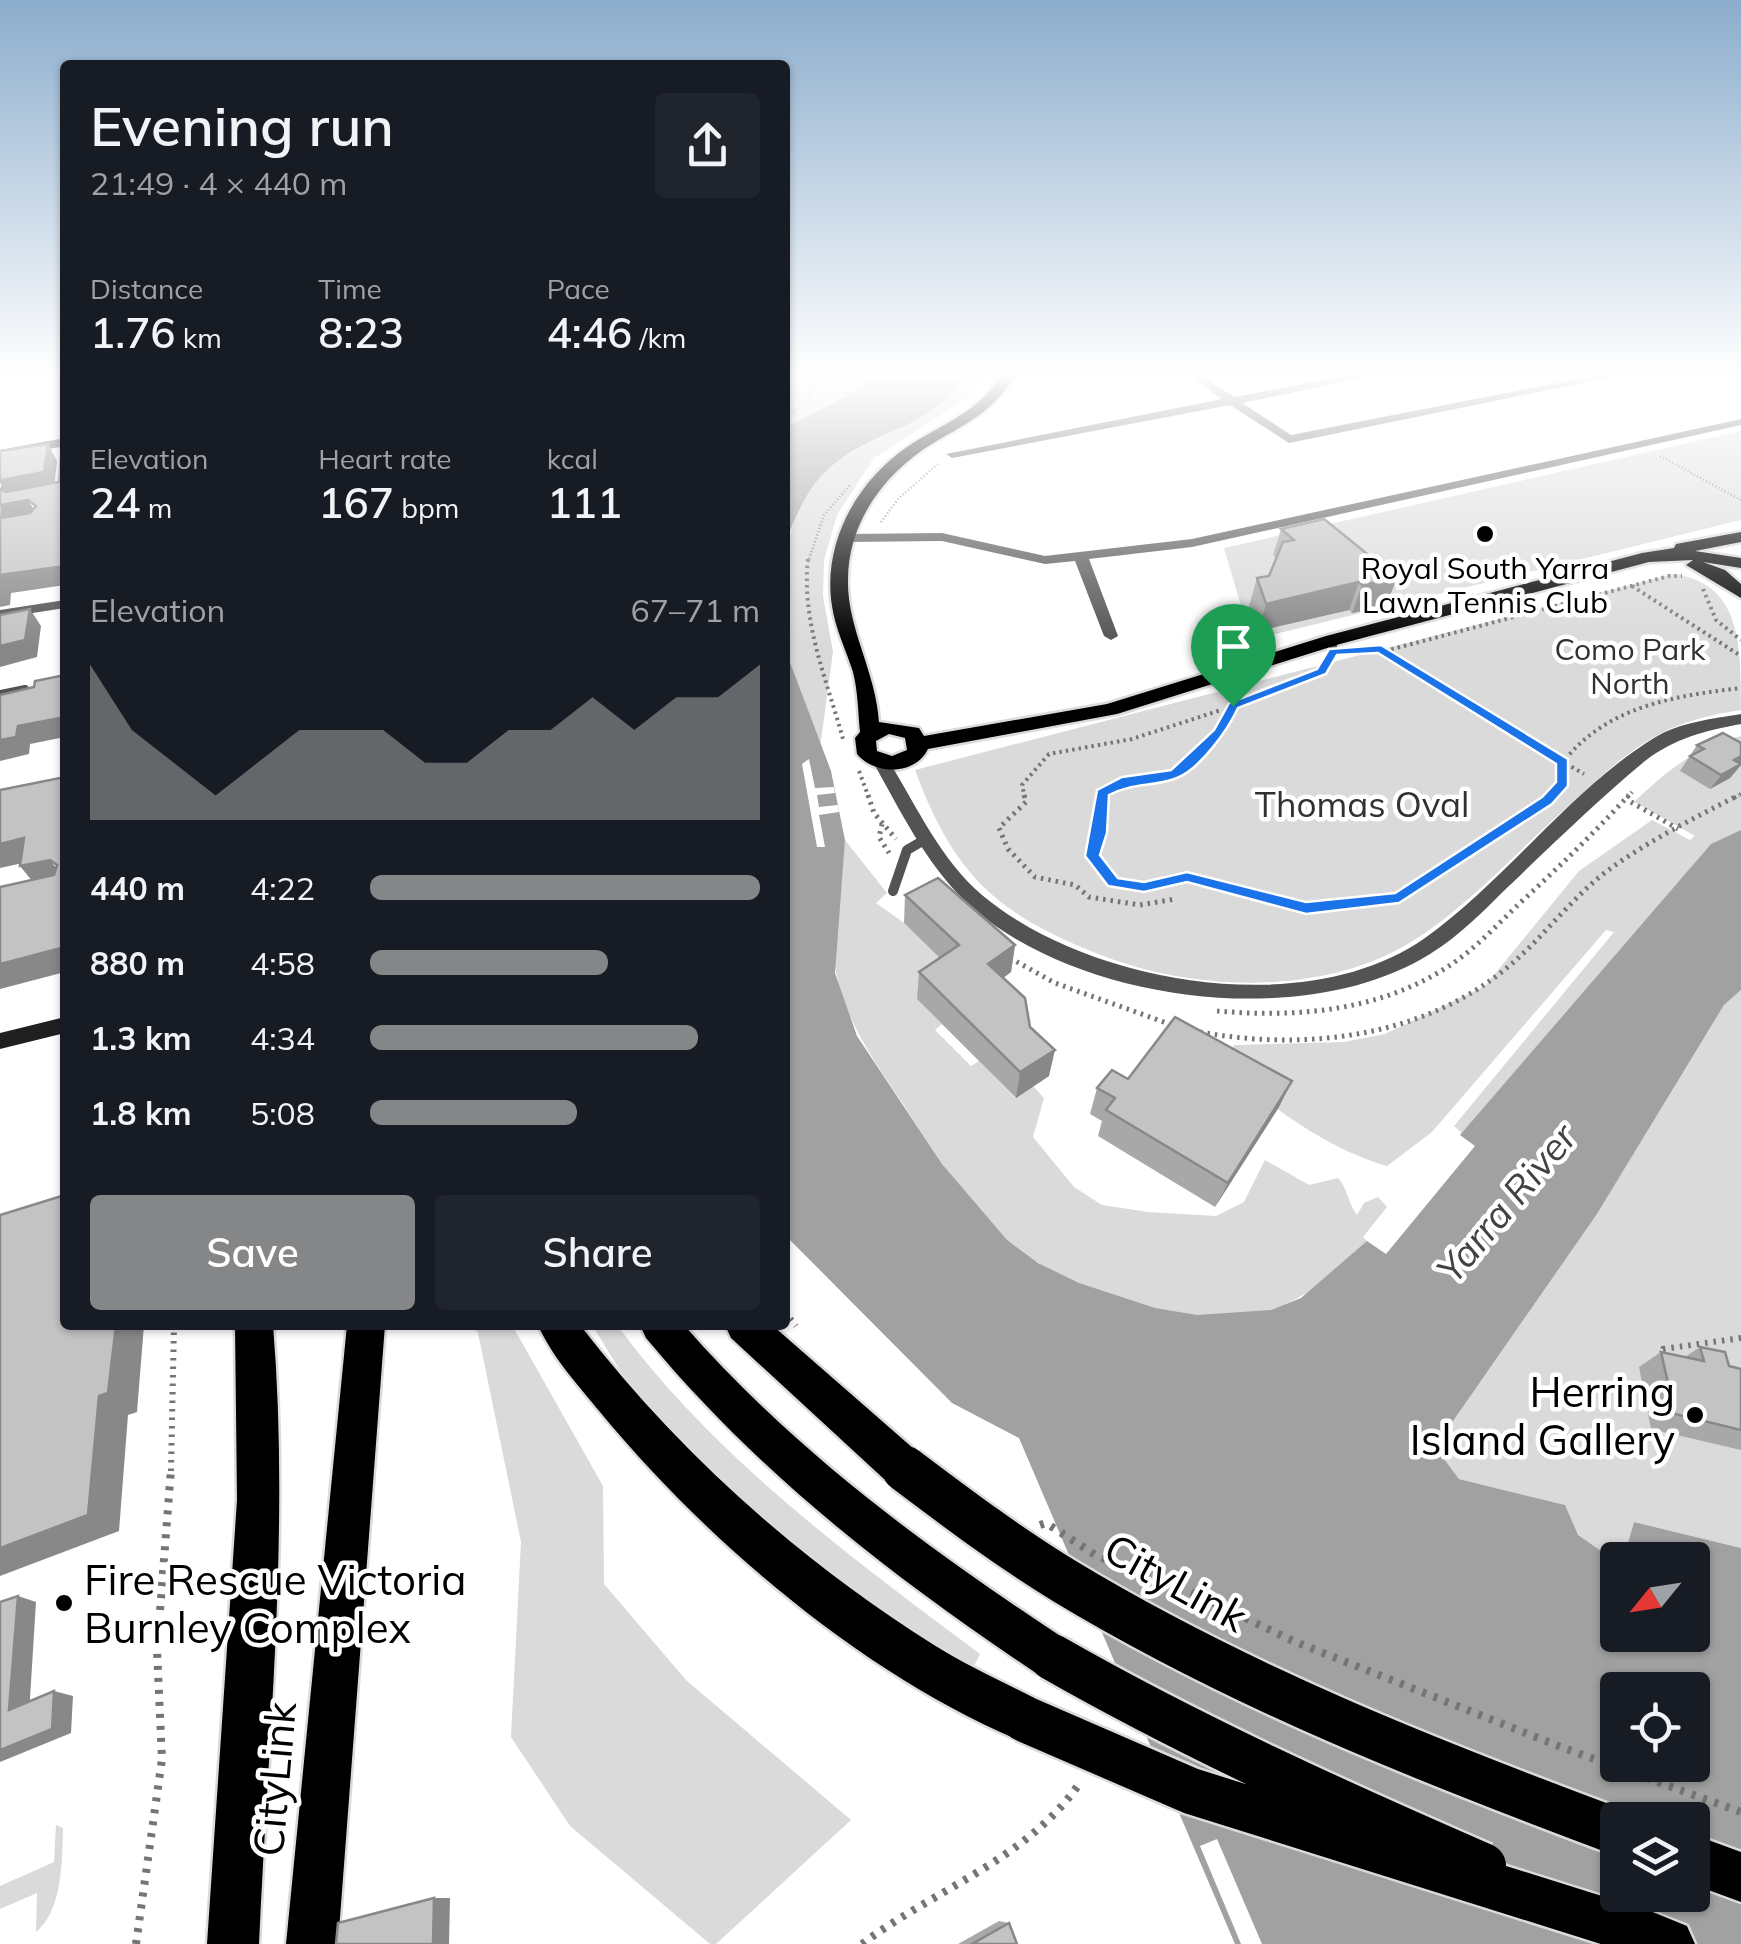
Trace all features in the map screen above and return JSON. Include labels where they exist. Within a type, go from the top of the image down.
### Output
[{"type":"highway","points":[[233,1944],[258,1500],[254,1330]]},
{"type":"highway","name":"CityLink","points":[[312,1944],[366,1330]]},
{"type":"highway","points":[[561,1330],[596,1380],[768,1552],[921,1663],[1025,1719],[1192,1791],[1651,1937]]},
{"type":"highway","points":[[664,1330],[764,1441],[834,1502],[886,1544],[1052,1657],[1153,1715],[1266,1772],[1651,1937]]},
{"type":"highway","name":"CityLink","points":[[750,1330],[964,1518],[1092,1597],[1202,1659],[1292,1703],[1600,1825]]},
{"type":"highway","points":[[1710,1866],[1741,1877]]},
{"type":"main road","points":[[895,464],[858,506],[840,564],[841,607],[866,687],[870,734],[864,749],[881,762],[1110,710],[1720,538],[1741,537]]},
{"type":"main road","points":[[1648,558],[1683,554],[1741,562]]},
{"type":"main road","points":[[1620,568],[1741,571]]},
{"type":"main road","points":[[1689,572],[1708,569],[1741,593]]},
{"type":"main road","points":[[866,687],[893,728]]},
{"type":"main road","points":[[870,734],[893,728],[912,733],[912,752]]},
{"type":"main road","points":[[0,1041],[60,1026]]},
{"type":"street","points":[[845,538],[942,536],[1032,558],[1081,557],[1192,543],[1552,464]]},
{"type":"street","points":[[1081,557],[1112,636]]},
{"type":"street","points":[[0,614],[60,605]]},
{"type":"street","points":[[881,762],[946,869],[978,902],[1048,947],[1126,976],[1192,988],[1274,990],[1362,975],[1418,952],[1661,740],[1692,728],[1741,719]]},
{"type":"street","points":[[908,808],[912,752]]},
{"type":"lane","points":[[1233,706],[1322,671],[1333,646]]},
{"type":"lane","points":[[0,694],[26,689]]},
{"type":"lane","points":[[892,890],[907,850],[926,839]]},
{"type":"path","points":[[869,521],[880,522],[899,498],[940,464]]},
{"type":"path","points":[[1674,464],[1741,500]]},
{"type":"path","points":[[846,750],[820,660],[804,579],[810,544],[826,509],[843,489],[859,479]]},
{"type":"path","points":[[1385,651],[1689,572]]},
{"type":"path","points":[[1706,583],[1703,591],[1708,609],[1722,627],[1741,640]]},
{"type":"path","points":[[1632,586],[1741,656]]},
{"type":"path","points":[[1333,646],[1385,651],[1590,780]]},
{"type":"path","points":[[1233,706],[1220,732],[1175,774],[1122,782],[1102,793],[1100,833],[1092,856],[1114,882],[1132,886],[1187,877],[1300,908],[1399,898],[1547,800],[1563,783],[1563,762],[1585,736],[1636,710],[1672,698],[1741,688]]},
{"type":"path","points":[[1175,899],[1140,905],[1123,903],[1089,897],[1075,886],[1035,876],[1008,849],[1000,828],[1026,802],[1022,785],[1050,754],[1132,739],[1233,706]]},
{"type":"path","points":[[854,762],[874,813],[907,850]]},
{"type":"path","points":[[1209,1010],[1298,1014],[1372,1000],[1428,979],[1490,932],[1637,786]]},
{"type":"path","points":[[1004,954],[1055,983],[1113,1006],[1219,1036],[1272,1040],[1368,1032],[1430,1012],[1478,988],[1503,972],[1608,871],[1741,794]]},
{"type":"path","points":[[1631,802],[1678,829]]},
{"type":"path","points":[[882,824],[879,837],[901,866]]},
{"type":"path","points":[[136,1944],[162,1759],[157,1650],[174,1424],[174,1330]]},
{"type":"path","points":[[1656,1365],[1663,1349],[1741,1338]]},
{"type":"path","points":[[1046,1523],[1097,1556],[1192,1592],[1293,1641],[1561,1747],[1741,1812]]},
{"type":"path","points":[[862,1944],[903,1913],[1032,1839],[1060,1814],[1081,1783],[1085,1768]]},
{"type":"green space","points":[[834,464],[870,464],[837,515],[824,560],[823,596],[833,652],[820,748],[790,669],[790,538],[804,498]]},
{"type":"green space","name":"Royal South Yarra Lawn Tennis Club","points":[[1596,464],[1741,464],[1741,520],[1251,640],[1224,548]]},
{"type":"green space","points":[[1673,574],[1695,580],[1724,603],[1737,640],[1741,710],[1686,723],[1644,743],[1607,771],[1431,929],[1376,960],[1339,972],[1299,980],[1217,981],[1138,967],[1064,940],[1006,906],[963,864],[930,806],[915,770]]},
{"type":"green space","points":[[1741,736],[1741,846],[1475,1145],[1454,1126],[1614,932],[1606,930],[1432,1132],[1387,1166],[1344,1150],[1301,1125],[1260,1095],[1228,1063],[1234,1045],[1344,1042],[1385,1034],[1485,986],[1579,871],[1652,820],[1690,840],[1695,836],[1634,802],[1683,761],[1710,746]]},
{"type":"green space","points":[[845,840],[887,893],[876,903],[904,923],[957,973],[918,999],[942,1024],[935,1030],[971,1066],[979,1061],[1015,1098],[1033,1086],[1044,1098],[1033,1137],[1074,1187],[1102,1205],[1216,1216],[1244,1202],[1265,1160],[1309,1185],[1338,1178],[1357,1215],[1364,1203],[1378,1197],[1387,1207],[1363,1237],[1367,1241],[1302,1296],[1276,1308],[1246,1315],[1211,1316],[1137,1304],[1100,1292],[1035,1261],[1010,1243],[952,1178],[873,1059],[848,1012],[837,977],[834,947]]},
{"type":"green space","points":[[1741,990],[1741,1548],[1634,1522],[1628,1542],[1600,1542],[1600,1551],[1577,1535],[1564,1505],[1459,1479],[1434,1448],[1597,1214],[1724,1005]]},
{"type":"green space","points":[[476,1330],[515,1330],[603,1486],[604,1584],[686,1680],[851,1820],[716,1944],[710,1944],[570,1826],[511,1737],[521,1542]]},
{"type":"green space","points":[[595,1330],[621,1330],[655,1373],[740,1462],[833,1542],[980,1654],[973,1668],[840,1579],[757,1513],[679,1441],[622,1373]]},
{"type":"green space","points":[[56,1825],[63,1828],[59,1884],[51,1911],[36,1932],[37,1893],[0,1909],[0,1886],[54,1862]]},
{"type":"water","points":[[790,464],[834,464],[817,481],[790,532]]},
{"type":"water","name":"Yarra River","points":[[790,662],[831,771],[845,840],[835,973],[857,1036],[942,1164],[1007,1240],[1038,1263],[1079,1283],[1155,1308],[1197,1315],[1271,1310],[1301,1298],[1367,1241],[1386,1254],[1475,1146],[1460,1135],[1711,844],[1741,830],[1741,990],[1724,1005],[1597,1214],[1435,1447],[1459,1479],[1565,1505],[1578,1535],[1600,1550],[1600,1652],[1710,1652],[1710,1542],[1628,1542],[1634,1522],[1741,1548],[1741,1944],[1235,1944],[1019,1438],[952,1403],[790,1240]]},
{"type":"pier","points":[[809,759],[815,788],[834,787],[835,793],[817,795],[819,807],[838,805],[839,812],[819,815],[825,847],[817,847],[802,764]]},
{"type":"pier","points":[[1217,1839],[1262,1944],[1241,1944],[1200,1846]]},
{"type":"building","points":[[0,464],[45,464],[44,472],[0,483]]},
{"type":"building","points":[[60,469],[60,567],[0,575],[0,518],[30,513],[36,506],[28,500],[0,505],[0,489],[6,492],[59,482]]},
{"type":"building","points":[[1324,519],[1397,578],[1362,585],[1359,582],[1266,604],[1257,578],[1269,576],[1283,542],[1294,540],[1281,529]]},
{"type":"building","points":[[30,609],[25,640],[0,646],[0,615]]},
{"type":"building","points":[[60,676],[60,718],[18,726],[16,737],[0,740],[0,695],[34,687],[35,681]]},
{"type":"building","points":[[1723,733],[1741,743],[1741,756],[1734,760],[1741,764],[1721,775],[1690,756],[1704,749],[1697,745]]},
{"type":"building","points":[[60,778],[60,948],[0,964],[0,887],[54,875],[57,865],[50,860],[20,866],[24,838],[0,844],[0,790]]},
{"type":"building","points":[[938,878],[1015,945],[988,964],[1025,998],[1030,1027],[1055,1050],[1020,1072],[919,972],[959,945],[905,895]]},
{"type":"building","points":[[1175,1017],[1292,1081],[1228,1183],[1106,1110],[1115,1098],[1097,1088],[1112,1070],[1128,1079]]},
{"type":"building","points":[[60,1197],[60,1330],[115,1330],[108,1393],[99,1396],[88,1515],[0,1548],[0,1215]]},
{"type":"building","points":[[1700,1347],[1725,1352],[1729,1366],[1741,1369],[1741,1430],[1675,1414],[1661,1352],[1704,1361]]},
{"type":"building","points":[[18,1596],[9,1710],[54,1691],[52,1729],[0,1750],[0,1602]]},
{"type":"building","points":[[434,1898],[433,1944],[336,1944],[338,1923]]},
{"type":"building","points":[[1009,1923],[1017,1944],[972,1944]]},
{"type":"place","name":"Royal South Yarra Lawn Tennis Club","points":[[1485,534]]},
{"type":"place","name":"Herring Island Gallery","points":[[1695,1415]]},
{"type":"place","name":"Fire Rescue Victoria Burnley Complex","points":[[64,1603]]},
{"type":"route","points":[[1381,649],[1563,762],[1563,783],[1547,800],[1399,898],[1300,908],[1187,877],[1144,887],[1114,882],[1092,856],[1100,833],[1102,793],[1122,782],[1175,774],[1220,732],[1233,706],[1322,671],[1333,652],[1381,649]]},
{"type":"park label","name":"Como Park North","points":[[1630,666]]},
{"type":"park label","name":"Thomas Oval","points":[[1362,804]]}]
